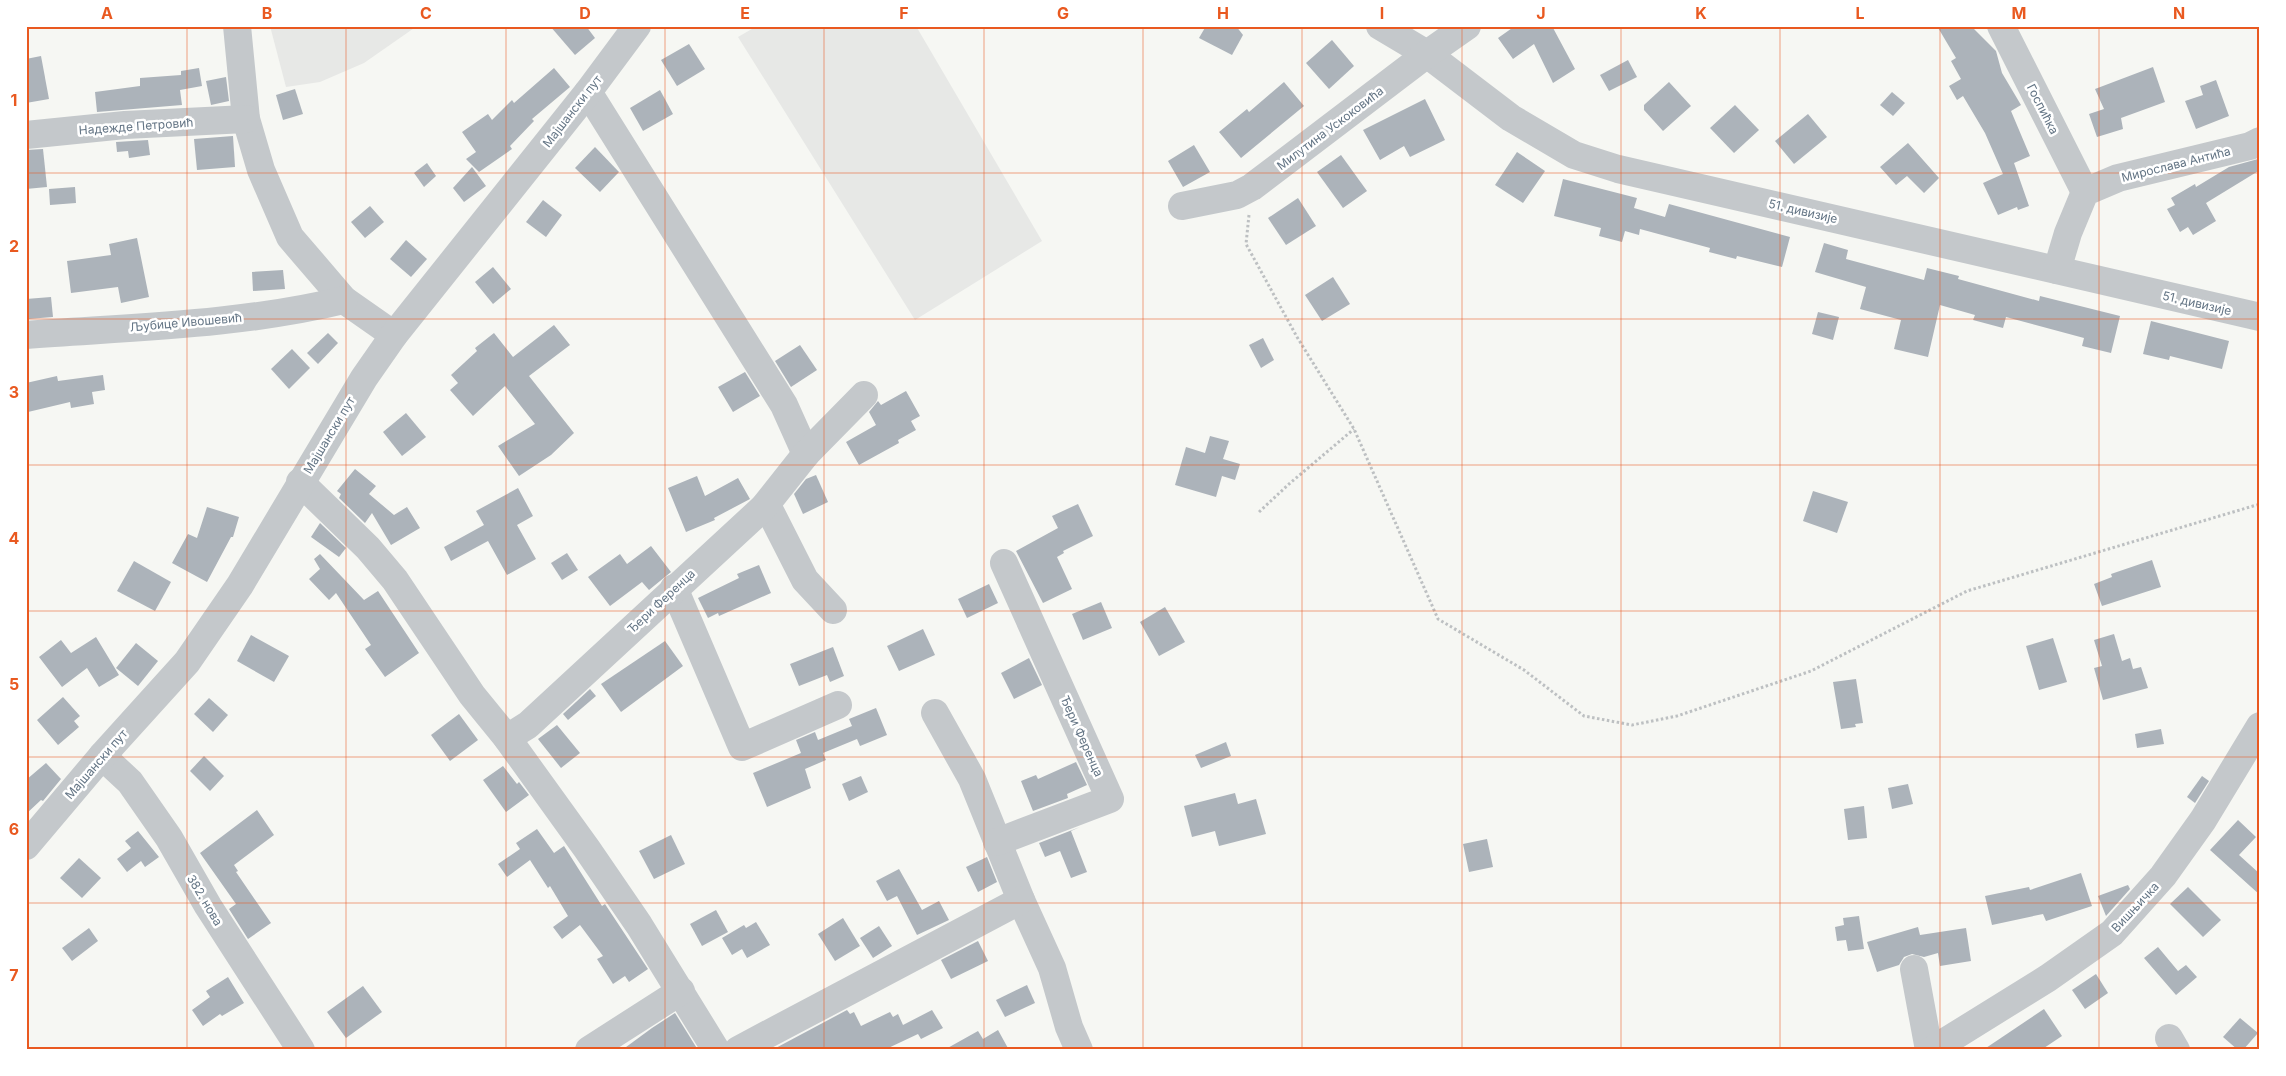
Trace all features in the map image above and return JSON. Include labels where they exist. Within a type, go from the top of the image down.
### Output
[{"type":"street","points":[[237,26],[246,119],[261,170],[290,237],[344,300],[394,335]]},
{"type":"street","name":"Мајшански пут","points":[[26,846],[102,756],[186,662],[240,585],[364,378],[394,335],[588,92],[637,26]]},
{"type":"street","name":"51. дивизије","points":[[1380,26],[1427,54],[1511,118],[1574,155],[1618,169],[2260,317]]},
{"type":"street","name":"Милутина Ускоковића","points":[[1182,206],[1237,195],[1252,187],[1427,54],[1468,26]]},
{"type":"street","name":"Госпићка","points":[[2001,26],[2085,192]]},
{"type":"street","points":[[588,92],[784,404],[806,454]]},
{"type":"street","name":"Надежде Петровић","points":[[26,135],[125,125],[246,119]]},
{"type":"street","name":"Мирослава Антића","points":[[2085,192],[2118,178],[2260,142]]},
{"type":"street","points":[[2057,270],[2068,232],[2085,192]]},
{"type":"street","name":"Љубице Ивошевић","points":[[26,335],[277,314],[344,300]]},
{"type":"street","name":"Ђери Ференца","points":[[508,738],[528,725],[674,588],[764,507],[806,454],[864,395]]},
{"type":"street","points":[[300,482],[368,548],[395,580],[472,695],[508,738],[587,849],[681,991],[716,1050]]},
{"type":"street","points":[[764,507],[771,513],[805,580],[833,610]]},
{"type":"street","name":"Ђери Ференца","points":[[997,842],[1110,799],[1004,562]]},
{"type":"street","points":[[674,588],[742,747],[838,705]]},
{"type":"street","points":[[935,713],[972,779],[1021,900],[1052,968],[1070,1028],[1080,1050]]},
{"type":"street","name":"Вишњичка","points":[[1930,1050],[2048,978],[2112,933],[2164,876],[2202,820],[2260,726]]},
{"type":"street","name":"382. нова","points":[[102,756],[130,782],[163,830],[208,906],[301,1050]]},
{"type":"street","points":[[738,1050],[1021,900]]},
{"type":"street","points":[[1914,969],[1930,1050]]},
{"type":"street","points":[[589,1050],[681,991]]},
{"type":"path","points":[[1252,187],[1246,244],[1297,337],[1354,429],[1438,619],[1524,670],[1584,716],[1632,725],[1677,716],[1811,671],[1967,591],[2260,504]]},
{"type":"path","points":[[1259,512],[1288,484],[1354,429]]},
{"type":"shaded area","points":[[270,26],[417,26],[364,63],[320,82],[286,87]]},
{"type":"shaded area","points":[[757,26],[916,26],[1042,241],[915,320],[738,37]]},
{"type":"building","points":[[550,26],[586,26],[595,38],[575,55]]},
{"type":"building","points":[[1206,26],[1236,26],[1243,35],[1232,55],[1199,38]]},
{"type":"building","points":[[1515,26],[1552,26],[1575,69],[1553,83],[1534,44],[1513,59],[1498,38]]},
{"type":"building","points":[[1937,26],[1971,26],[1996,51],[2002,73],[2021,105],[2011,111],[2030,156],[2014,163],[2029,206],[2018,210],[2017,207],[1998,215],[1983,183],[2003,174],[1985,133],[1963,96],[1957,100],[1949,86],[1961,79],[1951,61],[1956,58]]},
{"type":"building","points":[[1332,40],[1354,66],[1329,89],[1306,63]]},
{"type":"building","points":[[689,44],[705,69],[677,86],[661,60]]},
{"type":"building","points":[[41,56],[49,99],[26,103],[26,59]]},
{"type":"building","points":[[1628,60],[1637,77],[1609,91],[1600,75]]},
{"type":"building","points":[[2153,67],[2165,102],[2121,118],[2123,129],[2097,137],[2089,114],[2104,109],[2095,89]]},
{"type":"building","points":[[199,68],[202,86],[180,90],[182,105],[97,112],[95,92],[140,86],[140,78],[181,75],[181,71]]},
{"type":"building","points":[[554,68],[570,87],[532,119],[534,121],[510,146],[512,149],[479,172],[466,159],[476,152],[462,132],[488,114],[492,120],[512,100],[514,103]]},
{"type":"building","points":[[226,77],[229,101],[211,105],[206,81]]},
{"type":"building","points":[[2216,80],[2229,116],[2196,129],[2185,101],[2203,95],[2200,86]]},
{"type":"building","points":[[1284,82],[1304,106],[1241,158],[1219,132],[1247,109],[1249,112]]},
{"type":"building","points":[[1669,82],[1691,106],[1663,131],[1644,110],[1644,105]]},
{"type":"building","points":[[295,89],[303,114],[283,120],[276,95]]},
{"type":"building","points":[[660,90],[673,114],[643,131],[630,108]]},
{"type":"building","points":[[1892,92],[1905,103],[1893,116],[1880,105]]},
{"type":"building","points":[[1425,99],[1445,140],[1410,157],[1404,146],[1380,160],[1363,130]]},
{"type":"building","points":[[1735,105],[1759,130],[1734,153],[1710,128]]},
{"type":"building","points":[[1808,114],[1827,137],[1794,164],[1775,141]]},
{"type":"building","points":[[233,136],[235,167],[197,170],[194,139]]},
{"type":"building","points":[[148,140],[150,155],[129,158],[128,151],[117,152],[116,142]]},
{"type":"building","points":[[1908,143],[1939,178],[1924,193],[1907,176],[1896,185],[1880,167]]},
{"type":"building","points":[[1194,145],[1210,172],[1183,187],[1168,161]]},
{"type":"building","points":[[595,147],[619,172],[600,192],[575,168]]},
{"type":"building","points":[[43,149],[47,187],[26,189],[26,150]]},
{"type":"building","points":[[1517,152],[1545,171],[1523,203],[1495,185]]},
{"type":"building","points":[[1341,155],[1367,191],[1343,208],[1317,172]]},
{"type":"building","points":[[2258,159],[2260,170],[2206,203],[2216,221],[2193,235],[2188,227],[2180,232],[2167,209],[2175,205],[2171,198],[2195,184],[2196,187],[2229,167]]},
{"type":"building","points":[[427,163],[436,176],[424,187],[414,173]]},
{"type":"building","points":[[472,167],[486,186],[464,202],[453,188]]},
{"type":"building","points":[[1563,179],[1637,198],[1634,208],[1665,217],[1669,204],[1790,237],[1782,267],[1737,256],[1736,259],[1709,252],[1710,248],[1640,229],[1639,235],[1625,231],[1622,242],[1599,236],[1601,228],[1554,216]]},
{"type":"building","points":[[75,187],[76,203],[50,205],[49,189]]},
{"type":"building","points":[[1298,198],[1316,226],[1286,245],[1268,218]]},
{"type":"building","points":[[543,200],[562,215],[546,237],[526,222]]},
{"type":"building","points":[[370,206],[384,222],[365,238],[351,222]]},
{"type":"building","points":[[137,238],[149,297],[121,303],[118,287],[71,293],[67,261],[111,255],[109,244]]},
{"type":"building","points":[[406,240],[427,259],[411,277],[390,259]]},
{"type":"building","points":[[1824,243],[1848,250],[1846,259],[1924,280],[1927,268],[1959,276],[1958,279],[2039,301],[2040,296],[2120,316],[2111,353],[2082,346],[2084,338],[2006,317],[2003,328],[1973,320],[1975,315],[1940,305],[1928,357],[1894,349],[1901,320],[1860,309],[1866,287],[1815,272]]},
{"type":"building","points":[[493,267],[511,289],[493,304],[475,282]]},
{"type":"building","points":[[283,270],[285,289],[253,291],[252,272]]},
{"type":"building","points":[[1333,277],[1350,304],[1322,321],[1305,295]]},
{"type":"building","points":[[51,297],[53,317],[28,319],[26,299]]},
{"type":"building","points":[[1818,312],[1839,317],[1833,340],[1812,334]]},
{"type":"building","points":[[2151,321],[2229,341],[2222,369],[2170,356],[2169,360],[2143,354]]},
{"type":"building","points":[[554,325],[570,345],[529,376],[574,433],[551,455],[519,476],[498,446],[535,424],[505,386],[473,416],[450,390],[458,383],[451,375],[477,351],[475,348],[494,333],[513,357]]},
{"type":"building","points":[[328,333],[338,343],[318,364],[307,353]]},
{"type":"building","points":[[1263,338],[1274,360],[1261,368],[1249,345]]},
{"type":"building","points":[[800,345],[817,370],[791,387],[775,361]]},
{"type":"building","points":[[292,349],[310,368],[289,389],[271,369]]},
{"type":"building","points":[[745,372],[760,396],[733,412],[718,387]]},
{"type":"building","points":[[103,375],[105,390],[92,392],[94,404],[71,408],[70,402],[28,412],[26,383],[57,376],[58,381]]},
{"type":"building","points":[[906,391],[920,416],[911,421],[916,430],[898,440],[899,443],[859,465],[846,442],[876,425],[869,412],[878,401],[881,405]]},
{"type":"building","points":[[406,413],[426,437],[402,456],[383,432]]},
{"type":"building","points":[[1210,436],[1229,441],[1223,459],[1240,464],[1235,480],[1222,476],[1216,497],[1175,485],[1186,447],[1205,453]]},
{"type":"building","points":[[355,469],[376,486],[369,494],[394,515],[407,507],[420,528],[391,545],[372,513],[365,523],[339,498],[341,494],[337,491]]},
{"type":"building","points":[[816,475],[828,502],[803,514],[794,494],[806,479]]},
{"type":"building","points":[[697,476],[705,496],[738,478],[750,499],[714,518],[715,520],[686,532],[668,488]]},
{"type":"building","points":[[518,488],[533,516],[517,525],[536,559],[507,575],[488,541],[451,561],[444,547],[484,525],[476,511]]},
{"type":"building","points":[[1813,491],[1848,502],[1837,533],[1803,521]]},
{"type":"building","points":[[1078,504],[1093,536],[1063,551],[1064,553],[1057,557],[1072,589],[1043,603],[1016,551],[1058,528],[1052,516]]},
{"type":"building","points":[[207,507],[239,517],[233,537],[231,537],[207,582],[172,563],[188,534],[197,538]]},
{"type":"building","points":[[320,523],[346,548],[339,557],[311,537]]},
{"type":"building","points":[[651,546],[671,572],[649,590],[642,582],[610,606],[588,577],[620,554],[627,564]]},
{"type":"building","points":[[567,553],[578,570],[562,580],[551,563]]},
{"type":"building","points":[[320,554],[364,600],[378,591],[419,653],[385,677],[365,649],[371,645],[336,593],[329,600],[309,579],[320,569],[314,559]]},
{"type":"building","points":[[2152,560],[2161,587],[2102,606],[2094,584],[2112,577],[2111,574]]},
{"type":"building","points":[[134,561],[171,582],[155,611],[117,591]]},
{"type":"building","points":[[759,565],[771,593],[719,616],[718,613],[708,618],[698,598],[739,578],[737,574]]},
{"type":"building","points":[[989,584],[998,603],[967,618],[958,599]]},
{"type":"building","points":[[1101,602],[1112,628],[1083,640],[1072,614]]},
{"type":"building","points":[[1165,607],[1185,642],[1159,656],[1140,622]]},
{"type":"building","points":[[923,629],[935,655],[899,671],[887,646]]},
{"type":"building","points":[[2114,634],[2122,661],[2130,658],[2133,669],[2141,667],[2148,688],[2103,700],[2094,668],[2102,666],[2094,640]]},
{"type":"building","points":[[251,635],[289,656],[274,682],[237,661]]},
{"type":"building","points":[[96,637],[119,675],[99,687],[87,668],[62,687],[39,657],[61,640],[71,653]]},
{"type":"building","points":[[2053,638],[2067,682],[2039,690],[2026,646]]},
{"type":"building","points":[[665,641],[683,666],[621,712],[601,684]]},
{"type":"building","points":[[136,643],[158,661],[138,686],[116,668]]},
{"type":"building","points":[[833,647],[844,676],[830,682],[827,675],[799,686],[790,664]]},
{"type":"building","points":[[1029,658],[1042,685],[1014,699],[1001,673]]},
{"type":"building","points":[[1856,679],[1863,723],[1855,724],[1856,727],[1841,729],[1833,682]]},
{"type":"building","points":[[590,689],[596,696],[568,720],[563,714]]},
{"type":"building","points":[[63,697],[80,716],[74,721],[79,727],[58,745],[37,720]]},
{"type":"building","points":[[209,698],[228,715],[213,732],[194,714]]},
{"type":"building","points":[[876,708],[887,735],[860,746],[857,739],[823,753],[826,760],[805,769],[811,788],[767,807],[753,773],[801,753],[796,740],[815,732],[818,740],[852,726],[849,719]]},
{"type":"building","points":[[459,714],[478,740],[450,761],[431,735]]},
{"type":"building","points":[[557,725],[580,753],[561,768],[538,739]]},
{"type":"building","points":[[2161,729],[2164,744],[2137,748],[2135,734]]},
{"type":"building","points":[[1226,742],[1231,756],[1201,768],[1195,755]]},
{"type":"building","points":[[204,756],[224,776],[210,791],[190,771]]},
{"type":"building","points":[[1076,762],[1087,785],[1067,794],[1068,798],[1033,811],[1021,781],[1036,775],[1038,779]]},
{"type":"building","points":[[46,763],[61,779],[43,801],[41,800],[26,814],[26,780]]},
{"type":"building","points":[[503,766],[517,784],[519,782],[529,795],[506,812],[483,780]]},
{"type":"building","points":[[861,776],[868,792],[849,801],[842,784]]},
{"type":"building","points":[[2202,776],[2209,781],[2195,803],[2187,797]]},
{"type":"building","points":[[1908,784],[1913,804],[1892,809],[1888,788]]},
{"type":"building","points":[[1235,793],[1238,804],[1256,799],[1266,834],[1219,846],[1215,831],[1192,837],[1184,806]]},
{"type":"building","points":[[1864,806],[1867,838],[1848,840],[1844,809]]},
{"type":"building","points":[[257,810],[274,835],[234,865],[238,871],[236,872],[271,923],[248,939],[229,909],[236,904],[200,853]]},
{"type":"building","points":[[2238,820],[2256,837],[2239,855],[2260,874],[2260,895],[2210,850]]},
{"type":"building","points":[[1080,827],[1071,831],[1087,872],[1071,878],[1060,851],[1045,857],[1039,843]]},
{"type":"building","points":[[537,829],[554,853],[564,846],[602,906],[605,904],[648,969],[629,982],[625,976],[613,984],[597,959],[603,956],[580,925],[562,939],[553,927],[568,916],[550,886],[548,888],[530,860],[507,877],[498,864],[520,849],[516,843]]},
{"type":"building","points":[[138,831],[159,857],[145,867],[141,861],[127,872],[117,859],[131,848],[125,841]]},
{"type":"building","points":[[671,835],[685,864],[654,879],[639,851]]},
{"type":"building","points":[[1487,839],[1493,867],[1469,872],[1463,844]]},
{"type":"building","points":[[987,857],[997,882],[978,892],[966,867]]},
{"type":"building","points":[[79,858],[101,878],[82,898],[60,878]]},
{"type":"building","points":[[899,869],[922,910],[939,901],[949,920],[917,935],[897,896],[887,901],[876,881]]},
{"type":"building","points":[[2081,873],[2092,906],[2046,921],[2043,914],[1992,925],[1985,896],[2029,887],[2030,890]]},
{"type":"building","points":[[2128,885],[2130,889],[2106,916],[2098,896]]},
{"type":"building","points":[[2188,887],[2221,920],[2203,937],[2170,904]]},
{"type":"building","points":[[716,910],[728,932],[702,946],[690,924]]},
{"type":"building","points":[[1859,916],[1864,949],[1848,951],[1846,940],[1837,941],[1835,927],[1844,925],[1843,918]]},
{"type":"building","points":[[843,918],[860,946],[835,961],[818,934]]},
{"type":"building","points":[[756,922],[770,945],[747,958],[742,949],[732,955],[722,938],[744,925],[746,928]]},
{"type":"building","points":[[879,926],[892,946],[873,958],[860,938]]},
{"type":"building","points":[[1918,927],[1920,935],[1966,928],[1971,961],[1940,966],[1938,953],[1924,957],[1912,954],[1904,957],[1899,965],[1877,972],[1867,942]]},
{"type":"building","points":[[89,928],[98,941],[72,961],[62,948]]},
{"type":"building","points":[[978,941],[988,961],[951,979],[941,960]]},
{"type":"building","points":[[2158,947],[2178,971],[2186,965],[2197,977],[2176,995],[2144,958]]},
{"type":"building","points":[[2096,974],[2108,993],[2085,1009],[2072,990]]},
{"type":"building","points":[[228,977],[244,1003],[222,1016],[220,1014],[203,1026],[192,1010],[210,997],[206,991]]},
{"type":"building","points":[[1027,985],[1035,1003],[1005,1017],[996,1000]]},
{"type":"building","points":[[363,986],[382,1012],[346,1038],[327,1012]]},
{"type":"building","points":[[2044,1009],[2062,1036],[2041,1050],[1983,1050]]},
{"type":"building","points":[[847,1010],[850,1014],[854,1012],[861,1026],[890,1012],[893,1017],[898,1014],[903,1025],[932,1010],[943,1028],[921,1039],[918,1034],[884,1050],[772,1050]]},
{"type":"building","points":[[675,1013],[698,1050],[622,1050],[652,1028]]},
{"type":"building","points":[[2240,1018],[2258,1033],[2243,1050],[2238,1050],[2223,1037]]},
{"type":"building","points":[[998,1030],[1009,1050],[944,1050],[978,1031],[983,1039]]}]
